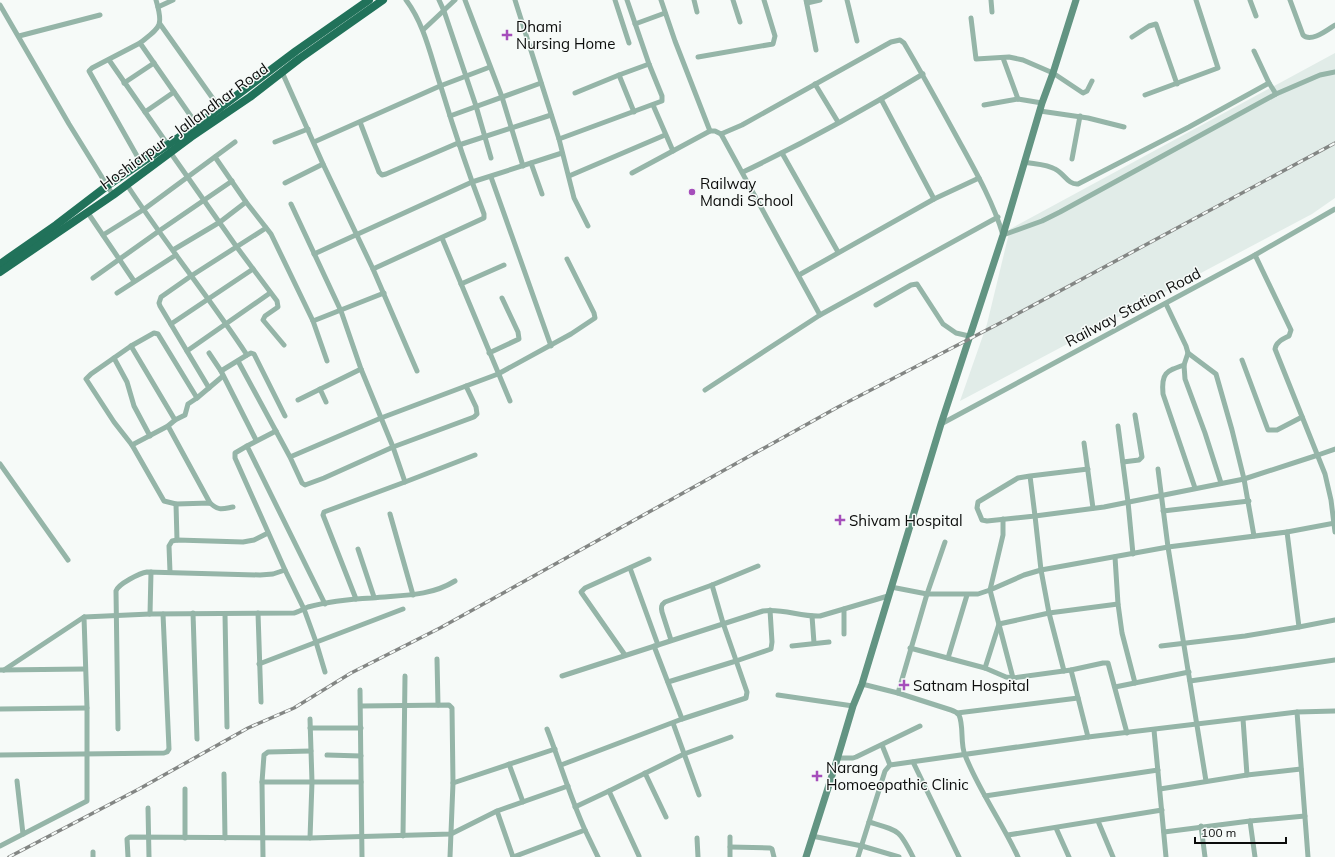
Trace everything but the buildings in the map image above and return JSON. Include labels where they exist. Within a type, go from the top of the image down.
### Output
[{"type":"highway","points":[[0,264],[56,225],[107,186],[141,163],[169,148],[197,125],[221,111],[296,51],[369,0]]},
{"type":"highway","name":"Hoshiarpur - Jallandhar Road","points":[[0,272],[127,185],[169,148],[221,111],[250,97],[282,72],[383,0]]},
{"type":"main road","points":[[806,857],[853,706],[862,684],[941,424],[1003,235],[1042,103],[1076,0]]},
{"type":"street","points":[[141,163],[89,71],[140,43],[156,30],[161,19],[156,0]]},
{"type":"street","points":[[158,7],[173,0]]},
{"type":"street","points":[[373,269],[484,218],[484,214],[458,144],[423,30],[414,11],[406,0]]},
{"type":"street","points":[[439,0],[466,76],[492,158]]},
{"type":"street","points":[[423,30],[455,0]]},
{"type":"street","points":[[466,0],[502,98],[523,166]]},
{"type":"street","points":[[515,0],[559,139],[574,198],[588,226]]},
{"type":"street","points":[[615,0],[628,43]]},
{"type":"street","points":[[559,139],[653,105],[660,102],[663,98],[648,64],[627,0]]},
{"type":"street","points":[[661,0],[710,131]]},
{"type":"street","points":[[694,0],[697,12]]},
{"type":"street","points":[[733,0],[740,22]]},
{"type":"street","points":[[698,58],[773,44],[775,36],[764,0]]},
{"type":"street","points":[[816,50],[806,2],[820,0]]},
{"type":"street","points":[[847,0],[857,41]]},
{"type":"street","points":[[991,0],[992,12]]},
{"type":"street","points":[[1145,95],[1218,67],[1196,0]]},
{"type":"street","points":[[1250,0],[1256,16]]},
{"type":"street","points":[[1290,0],[1305,38],[1314,37],[1335,25]]},
{"type":"street","points":[[0,5],[69,124],[113,195]]},
{"type":"street","points":[[635,24],[665,13]]},
{"type":"street","points":[[19,36],[100,15]]},
{"type":"street","points":[[971,18],[976,59],[1003,58],[1022,60],[1053,73],[1083,93],[1087,91],[1092,81]]},
{"type":"street","points":[[160,24],[221,111]]},
{"type":"street","points":[[1132,37],[1149,26],[1156,24],[1177,84]]},
{"type":"street","points":[[721,134],[742,125],[884,45],[900,40],[904,43],[923,74],[979,178],[998,217],[1003,235],[1042,221],[1060,212],[1276,94],[1320,75],[1335,72]]},
{"type":"street","points":[[140,43],[197,125]]},
{"type":"street","points":[[1254,51],[1269,83],[1276,94]]},
{"type":"street","points":[[1003,58],[1018,99]]},
{"type":"street","points":[[109,60],[188,178],[277,301],[278,307],[265,316],[263,320],[284,345]]},
{"type":"street","points":[[124,83],[154,63]]},
{"type":"street","points":[[575,93],[648,64]]},
{"type":"street","points":[[314,142],[440,86],[490,67]]},
{"type":"street","points":[[282,72],[323,164],[384,293],[417,371]]},
{"type":"street","points":[[743,172],[881,100],[923,74]]},
{"type":"street","points":[[619,75],[634,112]]},
{"type":"street","points":[[450,116],[541,83]]},
{"type":"street","points":[[1024,162],[1053,168],[1060,172],[1072,184],[1078,184],[1189,127],[1269,83]]},
{"type":"street","points":[[815,84],[838,122]]},
{"type":"street","points":[[145,112],[174,92]]},
{"type":"street","points":[[984,105],[1018,99],[1042,103]]},
{"type":"street","points":[[881,100],[934,199]]},
{"type":"street","points":[[653,105],[673,151]]},
{"type":"street","points":[[1040,110],[1080,116],[1124,127]]},
{"type":"street","points":[[360,122],[379,172],[384,175],[458,144],[551,115]]},
{"type":"street","points":[[1072,159],[1080,116]]},
{"type":"street","points":[[275,142],[308,129]]},
{"type":"street","points":[[632,173],[710,131],[715,131],[721,134],[820,315]]},
{"type":"street","points":[[569,176],[665,135]]},
{"type":"street","points":[[103,235],[143,210],[235,142]]},
{"type":"street","points":[[314,254],[472,182],[562,153]]},
{"type":"street","points":[[782,153],[838,252]]},
{"type":"street","points":[[216,157],[274,240],[313,322],[327,361]]},
{"type":"street","points":[[531,163],[542,194]]},
{"type":"street","points":[[285,183],[323,164]]},
{"type":"street","points":[[491,177],[551,346]]},
{"type":"street","points":[[799,275],[934,199],[979,178]]},
{"type":"street","points":[[93,278],[232,181]]},
{"type":"street","points":[[127,185],[143,210],[209,299],[247,355]]},
{"type":"street","points":[[117,292],[220,222],[246,202]]},
{"type":"street","points":[[291,204],[341,311],[361,369],[393,447],[405,482]]},
{"type":"street","name":"Railway Station Road","points":[[941,424],[1166,304],[1335,209]]},
{"type":"street","points":[[88,212],[134,281]]},
{"type":"street","points":[[706,390],[820,315],[998,217]]},
{"type":"street","points":[[209,388],[160,306],[159,300],[161,297],[236,246],[266,228]]},
{"type":"street","points":[[442,238],[510,401]]},
{"type":"street","points":[[1255,255],[1291,330],[1289,336],[1279,342],[1275,349],[1325,474],[1335,523],[1335,532]]},
{"type":"street","points":[[290,457],[381,418],[498,374],[551,346],[592,320],[595,315],[568,259]]},
{"type":"street","points":[[461,284],[504,265]]},
{"type":"street","points":[[171,324],[253,269]]},
{"type":"street","points":[[876,305],[911,285],[917,284],[943,324],[956,333],[969,336]]},
{"type":"street","points":[[187,351],[270,293]]},
{"type":"street","points":[[313,322],[384,293]]},
{"type":"street","points":[[489,353],[519,339],[520,336],[502,298]]},
{"type":"street","points":[[1166,304],[1184,338],[1188,353],[1184,365],[1184,375],[1221,483]]},
{"type":"street","points":[[197,398],[158,334],[152,333],[90,374],[86,380],[114,422],[132,445],[162,499],[166,503],[210,503]]},
{"type":"street","points":[[131,346],[175,420]]},
{"type":"street","points":[[132,445],[185,415],[188,404],[209,388],[222,374],[238,361],[252,353],[255,356],[285,416]]},
{"type":"street","points":[[1188,353],[1216,374],[1244,478],[1254,536]]},
{"type":"street","points":[[209,354],[222,374],[256,440]]},
{"type":"street","points":[[114,358],[127,382],[134,406],[150,436]]},
{"type":"street","points":[[1242,360],[1268,430],[1276,430],[1302,417]]},
{"type":"street","points":[[238,361],[290,457],[302,483],[306,486],[393,447],[474,417],[477,414],[476,407],[466,386]]},
{"type":"street","points":[[1184,365],[1167,372],[1164,376],[1162,386],[1163,394],[1194,488]]},
{"type":"street","points":[[298,400],[361,369]]},
{"type":"street","points":[[320,389],[326,402]]},
{"type":"street","points":[[1123,462],[1139,460],[1142,457],[1136,415]]},
{"type":"street","points":[[168,426],[210,503],[219,509],[233,507]]},
{"type":"street","points":[[1118,426],[1133,554]]},
{"type":"street","points":[[276,431],[256,440],[236,452],[234,455],[268,533],[304,609],[325,672]]},
{"type":"street","points":[[1084,443],[1093,508]]},
{"type":"street","points":[[247,446],[325,604]]},
{"type":"street","points":[[1088,469],[1018,478],[978,502],[977,508],[982,520],[987,521],[1093,508],[1162,496],[1244,478],[1335,449]]},
{"type":"street","points":[[356,599],[323,515],[324,512],[475,455]]},
{"type":"street","points":[[0,464],[68,560]]},
{"type":"street","points":[[1158,469],[1168,547],[1206,781]]},
{"type":"street","points":[[1030,476],[1041,570],[1049,613],[1064,671]]},
{"type":"street","points":[[1163,512],[1249,501]]},
{"type":"street","points":[[176,504],[177,540]]},
{"type":"street","points":[[390,514],[413,595]]},
{"type":"street","points":[[1003,519],[1003,535],[990,590],[1013,678]]},
{"type":"street","points":[[891,587],[927,594],[978,594],[1024,575],[1041,570],[1168,547],[1287,532],[1335,523]]},
{"type":"street","points":[[1287,532],[1299,627]]},
{"type":"street","points":[[170,572],[170,544],[172,541],[243,542],[254,540],[268,533]]},
{"type":"street","points":[[898,693],[910,648],[945,542]]},
{"type":"street","points":[[358,549],[374,597]]},
{"type":"street","points":[[1115,557],[1118,604],[1124,643],[1135,683]]},
{"type":"street","points":[[626,655],[581,592],[585,588],[649,559]]},
{"type":"street","points":[[671,640],[661,608],[665,602],[758,566]]},
{"type":"street","points":[[630,568],[682,719]]},
{"type":"street","points":[[118,729],[117,588],[142,573],[151,572],[260,575],[273,574],[285,570]]},
{"type":"street","points":[[150,614],[151,572]]},
{"type":"street","points":[[2,670],[84,616],[294,613],[325,604],[356,599],[413,595],[431,592],[446,587],[455,581]]},
{"type":"street","points":[[561,765],[682,719],[746,698],[747,692],[723,623],[712,585]]},
{"type":"street","points":[[948,658],[967,595]]},
{"type":"street","points":[[562,676],[723,623],[770,610],[812,616],[828,614],[888,596]]},
{"type":"street","points":[[999,624],[1049,613],[1118,604]]},
{"type":"street","points":[[259,664],[403,609]]},
{"type":"street","points":[[844,609],[844,634]]},
{"type":"street","points":[[668,682],[771,649],[770,610]]},
{"type":"street","points":[[0,754],[167,752],[169,749],[163,614]]},
{"type":"street","points":[[193,614],[197,739]]},
{"type":"street","points":[[225,614],[227,727]]},
{"type":"street","points":[[258,614],[261,702]]},
{"type":"street","points":[[0,846],[87,801],[88,754],[84,616]]},
{"type":"street","points":[[812,616],[814,643]]},
{"type":"street","points":[[1161,646],[1299,627],[1335,620]]},
{"type":"street","points":[[985,668],[999,624]]},
{"type":"street","points":[[792,646],[829,642]]},
{"type":"street","points":[[910,648],[985,668],[1006,677],[1013,678],[1108,663],[1127,733]]},
{"type":"street","points":[[437,659],[438,705]]},
{"type":"street","points":[[1190,681],[1335,660]]},
{"type":"street","points":[[2,670],[85,669]]},
{"type":"street","points":[[1071,670],[1088,737]]},
{"type":"street","points":[[1115,687],[1189,672]]},
{"type":"street","points":[[403,836],[405,676]]},
{"type":"street","points":[[862,684],[898,693],[957,713],[1078,698]]},
{"type":"street","points":[[360,690],[362,728],[362,857]]},
{"type":"street","points":[[778,695],[853,706]]},
{"type":"street","points":[[361,706],[449,705],[452,708],[453,783],[450,857]]},
{"type":"street","points":[[0,709],[87,708]]},
{"type":"street","points":[[858,857],[885,771],[890,765],[1088,737],[1297,712],[1335,711]]},
{"type":"street","points":[[1297,712],[1308,857]]},
{"type":"street","points":[[957,713],[960,720],[964,754],[985,796],[1008,835],[1018,857]]},
{"type":"street","points":[[310,719],[312,782],[310,838]]},
{"type":"street","points":[[1242,719],[1247,775]]},
{"type":"street","points":[[673,723],[699,795]]},
{"type":"street","points":[[838,758],[853,758],[920,726]]},
{"type":"street","points":[[310,728],[362,728]]},
{"type":"street","points":[[547,729],[575,807],[598,857]]},
{"type":"street","points":[[1154,730],[1166,857]]},
{"type":"street","points":[[575,807],[684,754],[731,737]]},
{"type":"street","points":[[882,744],[890,765]]},
{"type":"street","points":[[453,783],[555,749]]},
{"type":"street","points":[[263,857],[262,782],[264,754],[311,751]]},
{"type":"street","points":[[327,755],[361,756]]},
{"type":"street","points":[[914,762],[958,857]]},
{"type":"street","points":[[509,764],[523,802]]},
{"type":"street","points":[[1160,789],[1247,775],[1301,769]]},
{"type":"street","points":[[985,796],[1158,770]]},
{"type":"street","points":[[645,773],[666,817]]},
{"type":"street","points":[[224,774],[225,838]]},
{"type":"street","points":[[17,781],[23,834]]},
{"type":"street","points":[[262,782],[362,782]]},
{"type":"street","points":[[128,857],[127,839],[130,837],[310,838],[451,834],[497,811],[568,786]]},
{"type":"street","points":[[185,789],[185,838]]},
{"type":"street","points":[[609,791],[639,856]]},
{"type":"street","points":[[148,808],[149,857]]},
{"type":"street","points":[[1008,835],[1162,810]]},
{"type":"street","points":[[497,811],[513,857],[585,830]]},
{"type":"street","points":[[1164,832],[1201,826],[1305,816]]},
{"type":"street","points":[[1098,821],[1113,857]]},
{"type":"street","points":[[1250,821],[1254,857]]},
{"type":"street","points":[[869,822],[894,829],[898,832],[904,838],[913,857]]},
{"type":"street","points":[[1201,826],[1205,857]]},
{"type":"street","points":[[1056,828],[1069,857]]},
{"type":"street","points":[[812,836],[862,846],[900,857]]},
{"type":"street","points":[[730,837],[730,857]]},
{"type":"street","points":[[697,838],[698,857]]},
{"type":"street","points":[[730,847],[770,848],[772,849],[774,857]]},
{"type":"shaded area","points":[[1335,53],[1335,198],[1312,214],[960,401],[987,324],[1010,229]]},
{"type":"railway","points":[[9,857],[139,789],[248,728],[294,708],[351,673],[440,628],[838,407],[1004,321],[1335,143]]},
{"type":"place","name":"Dhami Nursing Home","points":[[507,35]]},
{"type":"place","name":"Railway Mandi School","points":[[692,192]]},
{"type":"place","name":"Shivam Hospital","points":[[840,520]]},
{"type":"place","name":"Satnam Hospital","points":[[904,685]]},
{"type":"place","name":"Narang Homoeopathic Clinic","points":[[817,776]]}]
